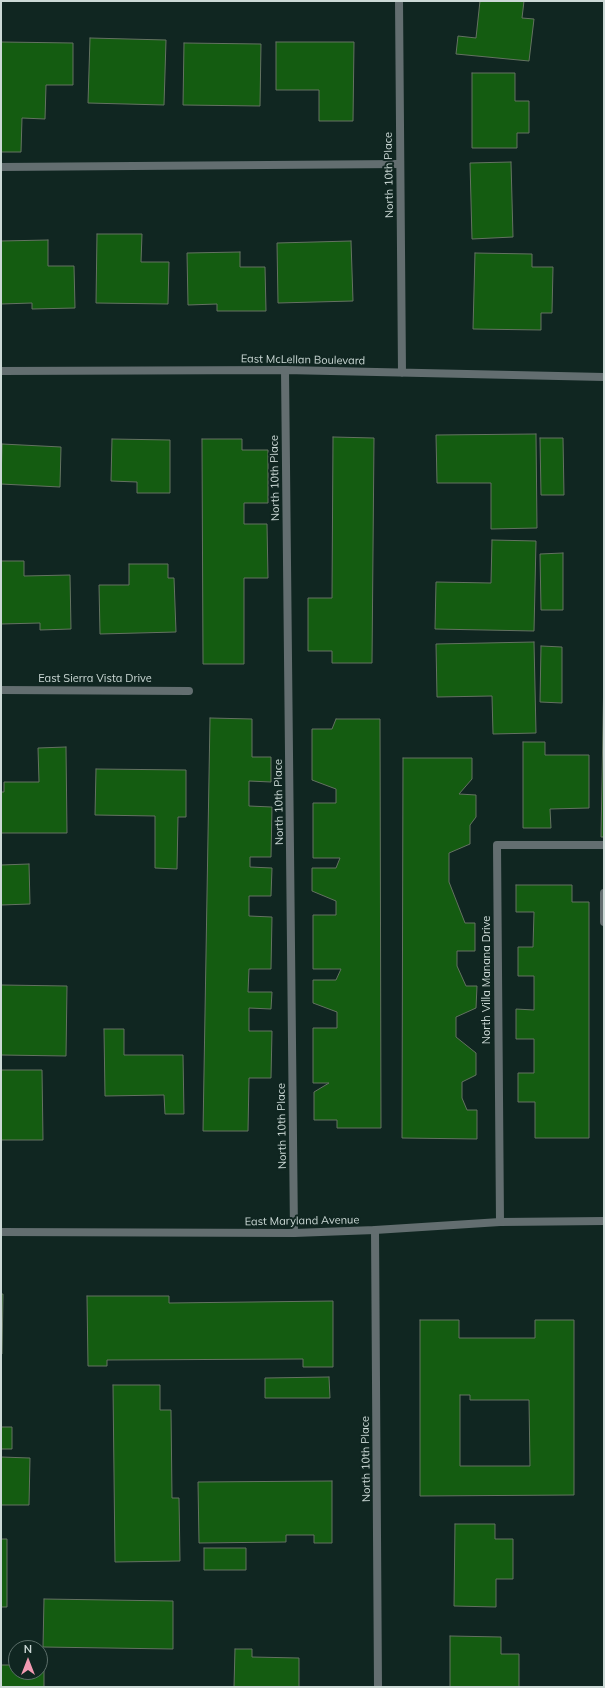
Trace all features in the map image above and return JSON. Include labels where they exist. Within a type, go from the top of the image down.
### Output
[{"type":"street","name":"North 10th Place","points":[[399,1],[402,373]]},
{"type":"street","points":[[1,167],[400,164]]},
{"type":"street","name":"North 10th Place","points":[[285,370],[294,1233]]},
{"type":"street","name":"East McLellan Boulevard","points":[[1,372],[285,370],[604,377]]},
{"type":"street","name":"East Sierra Vista Drive","points":[[1,690],[189,691]]},
{"type":"street","name":"North Villa Manana Drive","points":[[500,1222],[497,845],[604,845]]},
{"type":"street","points":[[604,894],[604,922]]},
{"type":"street","name":"East Maryland Avenue","points":[[1,1232],[294,1233],[375,1230],[500,1222],[604,1221]]},
{"type":"street","name":"North 10th Place","points":[[375,1230],[378,1687]]},
{"type":"building","points":[[480,1],[524,1],[522,18],[534,19],[529,61],[456,54],[458,36],[476,38]]},
{"type":"building","points":[[90,38],[166,40],[164,105],[88,103]]},
{"type":"building","points":[[1,42],[73,43],[73,85],[46,85],[45,119],[22,118],[21,152],[1,152]]},
{"type":"building","points":[[276,42],[354,42],[353,121],[319,121],[319,90],[276,90]]},
{"type":"building","points":[[184,43],[261,44],[260,106],[183,105]]},
{"type":"building","points":[[472,73],[515,73],[515,101],[529,101],[529,133],[517,133],[517,148],[472,148]]},
{"type":"building","points":[[511,162],[513,237],[472,239],[470,163]]},
{"type":"building","points":[[97,234],[142,234],[141,262],[169,262],[168,304],[96,303]]},
{"type":"building","points":[[48,240],[48,266],[74,266],[75,308],[32,309],[32,303],[1,304],[1,241]]},
{"type":"building","points":[[351,241],[353,301],[278,303],[277,243]]},
{"type":"building","points":[[240,252],[240,267],[265,267],[266,311],[217,311],[217,304],[188,305],[187,253]]},
{"type":"building","points":[[475,253],[532,254],[532,267],[553,267],[552,313],[541,313],[541,330],[473,329]]},
{"type":"building","points":[[536,434],[537,528],[491,529],[491,483],[437,483],[436,435]]},
{"type":"building","points":[[333,437],[374,438],[372,663],[332,663],[332,651],[308,651],[308,598],[332,598]]},
{"type":"building","points":[[540,438],[563,438],[564,495],[541,495]]},
{"type":"building","points":[[112,439],[170,440],[170,493],[137,493],[137,482],[111,481]]},
{"type":"building","points":[[202,439],[242,439],[242,450],[268,450],[268,503],[244,503],[244,524],[267,524],[268,578],[244,578],[244,664],[203,664]]},
{"type":"building","points":[[2,444],[61,447],[60,487],[1,484]]},
{"type":"building","points":[[492,540],[536,541],[534,631],[435,629],[436,582],[491,583]]},
{"type":"building","points":[[563,553],[563,610],[541,610],[540,554]]},
{"type":"building","points":[[1,561],[24,561],[24,576],[70,575],[71,629],[40,630],[40,623],[1,624]]},
{"type":"building","points":[[129,564],[168,564],[168,578],[174,578],[176,632],[100,634],[99,585],[129,585]]},
{"type":"building","points":[[534,642],[536,733],[493,734],[492,696],[437,697],[436,644]]},
{"type":"building","points":[[541,646],[562,647],[562,703],[540,702]]},
{"type":"building","points":[[604,669],[604,837],[601,837]]},
{"type":"building","points":[[210,718],[252,719],[252,757],[271,757],[271,782],[249,781],[249,806],[272,807],[271,857],[250,857],[250,867],[272,868],[271,896],[249,896],[249,916],[272,917],[271,969],[249,969],[248,992],[272,992],[271,1009],[249,1008],[249,1031],[272,1031],[271,1078],[249,1078],[248,1131],[203,1131]]},
{"type":"building","points":[[336,719],[380,719],[381,1128],[337,1128],[337,1120],[314,1120],[314,1092],[329,1083],[313,1083],[313,1028],[337,1028],[337,1012],[313,1003],[313,980],[336,980],[341,969],[313,969],[313,915],[336,915],[336,901],[312,891],[312,868],[336,868],[340,858],[313,858],[313,803],[336,803],[336,789],[312,780],[312,729],[332,729]]},
{"type":"building","points":[[523,742],[545,742],[545,755],[589,755],[589,808],[550,809],[551,828],[523,828]]},
{"type":"building","points":[[66,747],[67,833],[1,833],[1,792],[4,792],[4,782],[39,782],[38,748]]},
{"type":"building","points":[[403,758],[472,758],[472,779],[459,794],[476,795],[476,817],[470,825],[470,844],[449,853],[449,882],[465,923],[475,923],[475,951],[457,951],[457,966],[466,986],[477,986],[476,1008],[456,1017],[456,1037],[476,1053],[476,1075],[462,1082],[462,1098],[467,1110],[477,1110],[477,1139],[402,1138]]},
{"type":"building","points":[[96,769],[186,770],[186,817],[178,817],[177,869],[155,868],[155,816],[95,815]]},
{"type":"building","points":[[29,864],[30,904],[1,905],[1,865]]},
{"type":"building","points":[[516,885],[572,885],[572,902],[589,902],[589,1138],[535,1138],[535,1102],[518,1102],[518,1073],[534,1073],[534,1039],[516,1039],[516,1009],[534,1010],[534,976],[518,976],[518,947],[533,947],[534,912],[516,912]]},
{"type":"building","points":[[1,985],[67,986],[66,1056],[1,1055]]},
{"type":"building","points":[[104,1029],[124,1029],[124,1055],[183,1055],[184,1114],[165,1114],[164,1095],[105,1096]]},
{"type":"building","points":[[1,1070],[42,1070],[43,1140],[1,1140]]},
{"type":"building","points":[[1,1294],[3,1294],[2,1354],[1,1354]]},
{"type":"building","points":[[87,1296],[169,1296],[169,1303],[333,1301],[333,1367],[303,1367],[303,1359],[107,1360],[107,1366],[88,1366]]},
{"type":"building","points":[[420,1320],[459,1320],[459,1338],[535,1338],[535,1320],[574,1320],[574,1495],[420,1496]],"holes":[[[460,1395],[470,1395],[470,1400],[529,1400],[530,1466],[460,1466]]]},
{"type":"building","points":[[329,1377],[330,1398],[265,1398],[265,1378]]},
{"type":"building","points":[[113,1385],[160,1385],[160,1410],[171,1410],[172,1498],[179,1498],[180,1561],[115,1562]]},
{"type":"building","points":[[1,1427],[12,1427],[12,1449],[1,1449]]},
{"type":"building","points":[[1,1457],[30,1458],[29,1505],[1,1505]]},
{"type":"building","points":[[332,1481],[332,1543],[314,1543],[314,1535],[286,1535],[286,1542],[199,1543],[198,1482]]},
{"type":"building","points":[[455,1524],[495,1524],[495,1539],[513,1539],[513,1579],[496,1579],[496,1607],[454,1606]]},
{"type":"building","points":[[1,1539],[7,1539],[7,1607],[1,1607]]},
{"type":"building","points":[[204,1548],[246,1548],[246,1570],[204,1570]]},
{"type":"building","points":[[44,1599],[173,1601],[173,1649],[48,1647],[48,1640],[43,1640]]},
{"type":"building","points":[[450,1636],[501,1637],[501,1654],[519,1654],[519,1687],[450,1687]]},
{"type":"building","points":[[235,1649],[252,1649],[252,1657],[299,1658],[299,1687],[234,1687]]},
{"type":"building","points":[[1,1665],[8,1665],[8,1680],[44,1680],[44,1687],[1,1687]]}]
